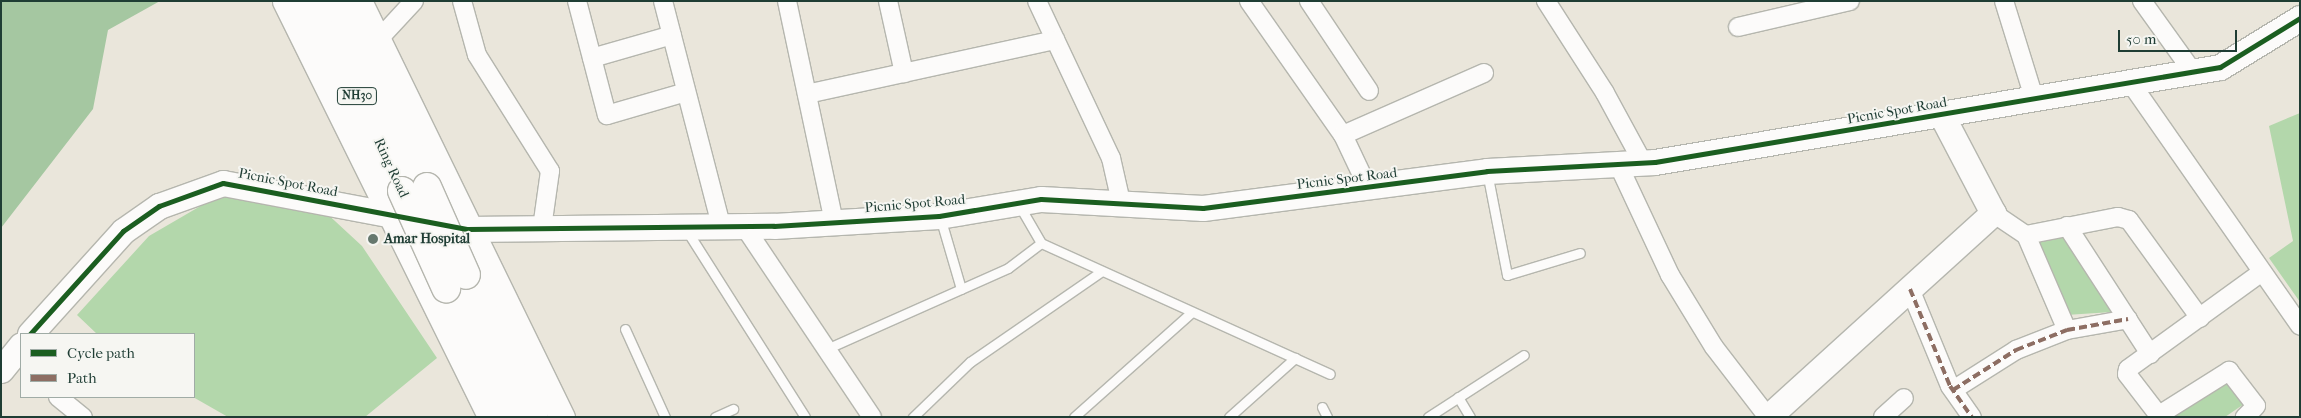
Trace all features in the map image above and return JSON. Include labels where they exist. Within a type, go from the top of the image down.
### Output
[{"type":"highway","name":"Ring Road","points":[[311,1],[457,280],[534,417]]},
{"type":"highway","name":"Ring Road","points":[[337,1],[457,280],[510,417]]},
{"type":"street","points":[[285,1],[388,215],[457,280],[562,417]]},
{"type":"street","points":[[359,1],[468,229],[457,280],[491,417]]},
{"type":"street","points":[[378,40],[414,1]]},
{"type":"street","points":[[462,1],[477,55],[550,171],[542,228]]},
{"type":"street","points":[[577,1],[607,115],[686,92]]},
{"type":"street","points":[[663,1],[686,92],[732,226],[872,417]]},
{"type":"street","points":[[787,1],[834,222]]},
{"type":"street","points":[[888,1],[904,73]]},
{"type":"street","points":[[1037,1],[1110,158],[1121,202]]},
{"type":"street","points":[[1249,1],[1343,135],[1368,188]]},
{"type":"street","points":[[1309,1],[1369,91]]},
{"type":"street","points":[[1738,27],[1850,1]]},
{"type":"street","points":[[2004,1],[2034,98]]},
{"type":"street","points":[[2142,1],[2193,72]]},
{"type":"street","points":[[1548,2],[1605,92],[1643,162]]},
{"type":"street","name":"Picnic Spot Road","points":[[31,333],[123,231],[159,206],[224,183],[468,229],[732,226],[834,222],[939,216],[1041,199],[1203,208],[1487,172],[1643,162],[2193,72],[2220,67],[2300,18]]},
{"type":"street","points":[[592,58],[672,35]]},
{"type":"street","points":[[807,94],[1055,40]]},
{"type":"street","points":[[1343,135],[1484,72]]},
{"type":"street","points":[[2130,82],[2300,326]]},
{"type":"street","points":[[1941,114],[1993,213],[2026,235],[2067,330]]},
{"type":"street","points":[[1618,164],[1670,275],[1714,347],[1768,417],[1993,213]]},
{"type":"street","points":[[2026,235],[2118,217],[2129,220],[2200,318]]},
{"type":"street","points":[[2067,226],[2150,354]]},
{"type":"street","points":[[2245,417],[2256,406],[2229,371],[2160,416],[2127,374],[2150,354],[2262,272]]},
{"type":"street","points":[[1910,289],[1953,390],[1968,416]]},
{"type":"street","points":[[1953,390],[2016,350],[2067,330],[2128,319]]},
{"type":"street","points":[[59,398],[82,417]]},
{"type":"street","points":[[1883,417],[1904,398]]},
{"type":"lane","points":[[1487,172],[1507,275],[1580,253]]},
{"type":"lane","points":[[1018,202],[1041,244],[1330,374]]},
{"type":"lane","points":[[939,216],[961,289]]},
{"type":"lane","points":[[684,226],[805,417]]},
{"type":"lane","points":[[824,350],[1008,268],[1041,244]]},
{"type":"lane","points":[[913,417],[970,362],[1082,289],[1102,271]]},
{"type":"lane","points":[[1074,417],[1192,312]]},
{"type":"lane","points":[[624,328],[665,417]]},
{"type":"lane","points":[[1428,417],[1524,355]]},
{"type":"lane","points":[[1229,417],[1295,358]]},
{"type":"lane","points":[[1458,397],[1470,417]]},
{"type":"lane","points":[[1322,406],[1327,417]]},
{"type":"lane","points":[[715,417],[733,409]]},
{"type":"green space","points":[[1,1],[160,1],[108,30],[93,109],[1,228]]},
{"type":"green space","points":[[2300,113],[2300,302],[2269,258],[2293,241],[2269,126]]},
{"type":"green space","points":[[242,192],[322,209],[362,246],[437,358],[365,417],[228,417],[195,398],[195,333],[96,333],[77,315],[149,236],[204,204]]},
{"type":"green space","points":[[2065,234],[2112,312],[2066,315],[2035,241]]},
{"type":"green space","points":[[2226,378],[2244,404],[2225,417],[2171,417]]},
{"type":"marked path","points":[[1910,289],[1950,386],[1972,417]]},
{"type":"marked path","points":[[1953,390],[2016,350],[2067,330],[2128,319]]},
{"type":"cycle path","points":[[31,333],[123,231],[159,206],[223,183],[467,229],[774,226],[939,216],[1041,199],[1203,208],[1487,171],[1655,162],[2220,67],[2300,18]]},
{"type":"place","name":"Amar Hospital","points":[[373,239]]}]
